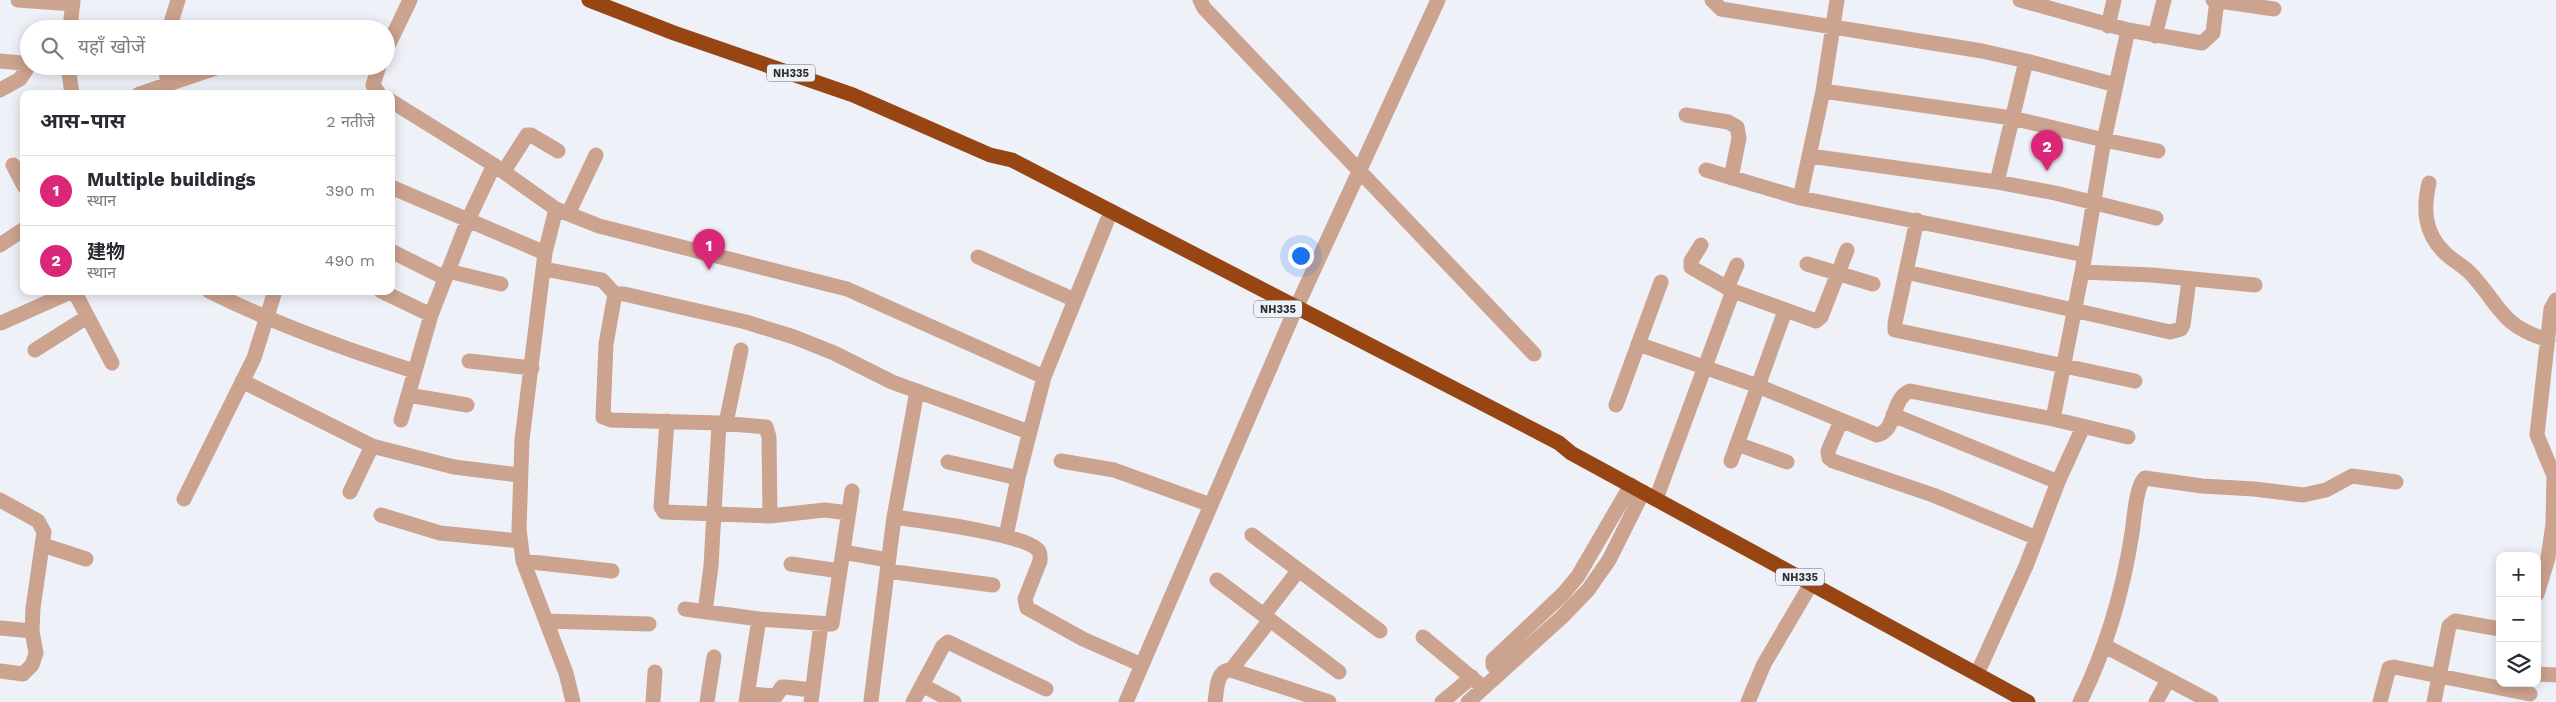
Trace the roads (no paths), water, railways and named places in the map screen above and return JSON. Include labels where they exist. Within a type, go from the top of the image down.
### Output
[{"type":"highway","name":"NH335","points":[[589,0],[674,33],[853,94],[990,155],[1012,160],[1295,312]]},
{"type":"highway","name":"NH335","points":[[990,155],[1000,164],[1107,221],[1559,443],[1571,453],[2028,702]]},
{"type":"street","points":[[18,0],[73,2],[71,20]]},
{"type":"street","points":[[172,20],[178,0]]},
{"type":"street","points":[[395,31],[410,0]]},
{"type":"street","points":[[1200,0],[1204,8],[1360,169],[1534,354]]},
{"type":"street","points":[[1126,702],[1295,312],[1438,0]]},
{"type":"street","points":[[1712,0],[1721,8],[1982,51],[2116,85]]},
{"type":"street","points":[[1800,198],[1823,91],[1837,0]]},
{"type":"street","points":[[2020,0],[2108,26],[2202,43],[2213,33],[2217,0]]},
{"type":"street","points":[[2108,26],[2114,0]]},
{"type":"street","points":[[2155,36],[2164,0]]},
{"type":"street","points":[[2213,0],[2274,9]]},
{"type":"street","points":[[2053,419],[2075,311],[2104,140],[2128,30]]},
{"type":"street","points":[[0,61],[20,63]]},
{"type":"street","points":[[1997,182],[2026,61]]},
{"type":"street","points":[[0,90],[20,79],[23,75]]},
{"type":"street","points":[[69,75],[71,90]]},
{"type":"street","points":[[166,75],[168,84]]},
{"type":"street","points":[[151,90],[195,75]]},
{"type":"street","points":[[376,75],[372,85],[376,90]]},
{"type":"street","points":[[1823,91],[2012,118],[2158,151]]},
{"type":"street","points":[[395,103],[499,168],[562,211],[599,226],[847,289],[1044,377]]},
{"type":"street","points":[[1686,115],[1728,122],[1737,127],[1739,138],[1731,178]]},
{"type":"street","points":[[401,420],[430,315],[468,220],[499,168],[527,135],[531,135],[558,151]]},
{"type":"street","points":[[573,702],[566,673],[523,561],[520,541],[520,475],[545,253],[562,211],[596,155]]},
{"type":"street","points":[[1810,156],[1997,182],[2156,218]]},
{"type":"street","points":[[12,165],[20,179]]},
{"type":"street","points":[[1706,170],[1800,198],[2085,255]]},
{"type":"street","points":[[2429,183],[2425,204],[2425,218],[2433,236],[2444,253],[2472,275],[2496,309],[2514,326],[2529,335],[2548,340]]},
{"type":"street","points":[[395,189],[545,253]]},
{"type":"street","points":[[1916,220],[1895,322],[1895,330],[2135,381]]},
{"type":"street","points":[[1006,536],[1018,478],[1044,377],[1107,221]]},
{"type":"street","points":[[0,246],[20,232]]},
{"type":"street","points":[[1701,245],[1691,261],[1691,266],[1730,289],[1785,311],[1819,320],[1847,250]]},
{"type":"street","points":[[395,254],[446,274],[501,284]]},
{"type":"street","points":[[978,257],[1075,300]]},
{"type":"street","points":[[1807,264],[1873,284]]},
{"type":"street","points":[[1468,702],[1562,617],[1588,590],[1609,560],[1703,368],[1737,265]]},
{"type":"street","points":[[544,269],[602,280],[615,294],[624,294],[746,322],[794,337],[917,391],[1029,432]]},
{"type":"street","points":[[1906,272],[2161,330],[2176,331],[2184,325],[2189,280]]},
{"type":"street","points":[[2082,272],[2152,275],[2255,285]]},
{"type":"street","points":[[1616,404],[1661,282]]},
{"type":"street","points":[[615,294],[606,344],[603,417],[611,420],[761,426],[768,431],[770,516]]},
{"type":"street","points":[[1,323],[64,295]]},
{"type":"street","points":[[75,295],[112,363]]},
{"type":"street","points":[[218,295],[242,309],[356,353],[414,371]]},
{"type":"street","points":[[184,499],[254,358],[274,295]]},
{"type":"street","points":[[390,295],[430,315]]},
{"type":"street","points":[[2541,588],[2550,573],[2555,524],[2554,467],[2539,444],[2537,435],[2551,309],[2556,300]]},
{"type":"street","points":[[1731,461],[1785,311]]},
{"type":"street","points":[[35,350],[87,317]]},
{"type":"street","points":[[1638,344],[1758,386],[1877,435],[1886,431],[1900,399],[1905,393],[1910,392],[2053,419],[2128,437]]},
{"type":"street","points":[[705,612],[723,423],[741,350]]},
{"type":"street","points":[[469,360],[532,368]]},
{"type":"street","points":[[242,381],[372,446],[454,467],[520,475]]},
{"type":"street","points":[[871,701],[894,517],[917,391]]},
{"type":"street","points":[[408,395],[467,405]]},
{"type":"street","points":[[1893,415],[2058,482]]},
{"type":"street","points":[[667,421],[662,510],[668,512],[770,516],[825,510],[848,512]]},
{"type":"street","points":[[1841,421],[1828,451],[1829,458],[1833,461],[1933,495],[2037,538]]},
{"type":"street","points":[[1977,674],[2037,538],[2058,482],[2083,427]]},
{"type":"street","points":[[1737,444],[1787,462]]},
{"type":"street","points":[[350,492],[372,446]]},
{"type":"street","points":[[1061,461],[1114,470],[1211,505]]},
{"type":"street","points":[[948,462],[1018,478]]},
{"type":"street","points":[[2080,702],[2105,646],[2130,545],[2139,489],[2145,478],[2202,486],[2254,488],[2303,495],[2315,494],[2352,476],[2396,482]]},
{"type":"street","points":[[685,609],[759,619],[832,624],[852,491]]},
{"type":"street","points":[[0,500],[38,521],[44,532],[33,608],[32,631],[36,654],[28,671],[18,674],[0,671]]},
{"type":"street","points":[[381,515],[440,532],[520,541]]},
{"type":"street","points":[[894,517],[1006,536],[1035,548],[1040,555],[1025,599],[1027,608],[1083,639],[1142,665]]},
{"type":"street","points":[[1252,535],[1298,572],[1380,631]]},
{"type":"street","points":[[43,544],[86,558]]},
{"type":"street","points":[[843,552],[888,566],[993,585]]},
{"type":"street","points":[[523,561],[612,571]]},
{"type":"street","points":[[791,564],[840,571]]},
{"type":"street","points":[[1231,670],[1298,572]]},
{"type":"street","points":[[1217,580],[1339,672]]},
{"type":"street","points":[[1750,701],[1764,664],[1811,584]]},
{"type":"street","points":[[759,619],[747,698],[776,696],[782,687],[811,696],[821,624]]},
{"type":"street","points":[[546,621],[649,624]]},
{"type":"street","points":[[2434,702],[2449,626],[2452,622],[2456,621],[2496,628]]},
{"type":"street","points":[[0,628],[32,631]]},
{"type":"street","points":[[1424,637],[1484,688]]},
{"type":"street","points":[[913,702],[943,646],[948,642],[1046,689]]},
{"type":"street","points":[[2105,646],[2211,702]]},
{"type":"street","points":[[707,702],[714,657]]},
{"type":"street","points":[[2380,702],[2389,668],[2400,667],[2530,693]]},
{"type":"street","points":[[1214,702],[1221,674],[1225,670],[1231,670],[1309,698],[1330,702]]},
{"type":"street","points":[[653,702],[655,672]]},
{"type":"street","points":[[2541,674],[2556,675]]},
{"type":"street","points":[[1442,702],[1472,677]]},
{"type":"street","points":[[2156,702],[2168,680]]},
{"type":"street","points":[[922,685],[954,702]]},
{"type":"place","name":"建物","points":[[2047,171]]},
{"type":"place","name":"Multiple buildings","points":[[709,270]]}]
